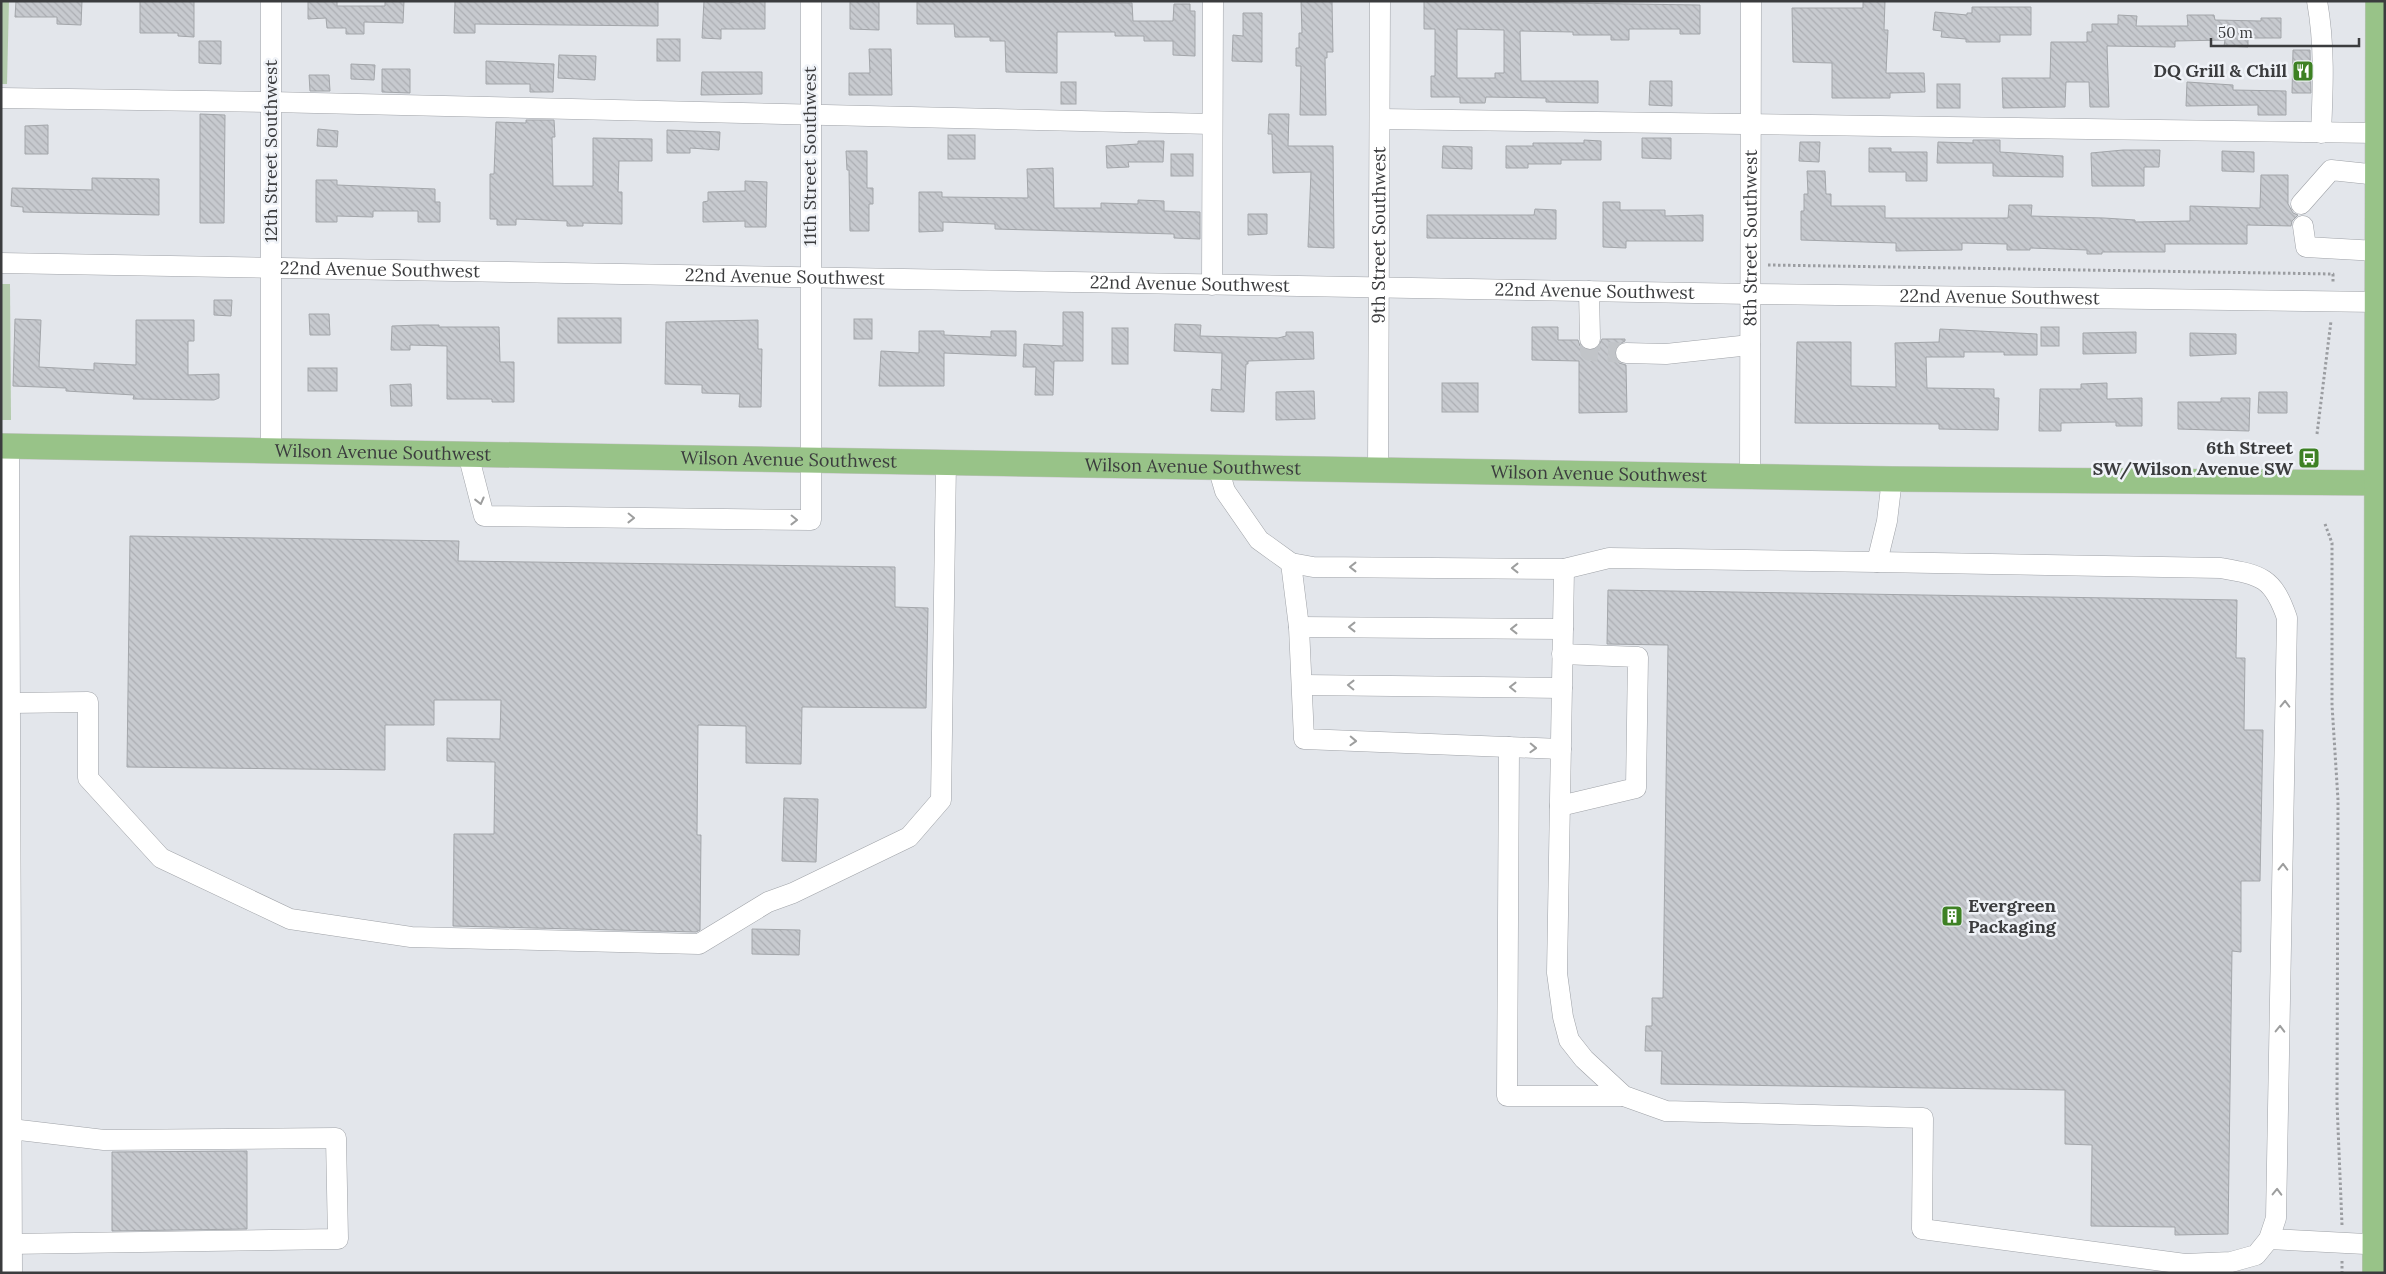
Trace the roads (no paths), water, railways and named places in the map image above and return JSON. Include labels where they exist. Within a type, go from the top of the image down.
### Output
[{"type":"main road","points":[[2375,1273],[2380,1245],[2381,483],[2380,291],[2377,250],[2378,1]]},
{"type":"main road","name":"Wilson Avenue Southwest","points":[[5,446],[1750,476],[2381,483]]},
{"type":"street","name":"12th Street Southwest","points":[[271,451],[272,1]]},
{"type":"street","name":"11th Street Southwest","points":[[468,454],[484,516],[811,520],[811,1]]},
{"type":"street","points":[[1212,1],[1212,284]]},
{"type":"street","name":"9th Street Southwest","points":[[1378,470],[1380,1]]},
{"type":"street","name":"8th Street Southwest","points":[[1750,476],[1751,1]]},
{"type":"street","points":[[2317,1],[2322,26],[2324,83],[2321,133]]},
{"type":"street","points":[[1,98],[272,102],[1212,124]]},
{"type":"street","points":[[1380,119],[2378,133]]},
{"type":"street","points":[[2301,204],[2331,170],[2378,175]]},
{"type":"street","points":[[2302,226],[2306,247],[2377,250]]},
{"type":"street","name":"22nd Avenue Southwest","points":[[1,263],[1751,294],[2380,291]]},
{"type":"street","points":[[1589,291],[1590,339]]},
{"type":"street","points":[[1626,353],[1666,354],[1750,345]]},
{"type":"street","points":[[5,446],[5,670],[10,703],[10,1244],[12,1273]]},
{"type":"street","points":[[10,703],[88,702],[88,778],[161,858],[290,919],[411,937],[699,944],[768,902],[793,893],[909,837],[941,800],[946,462]]},
{"type":"street","points":[[1218,467],[1225,491],[1259,540],[1291,563],[1313,567],[1564,569],[1610,558],[1877,562],[2221,568],[2255,574],[2268,582],[2280,600],[2287,618],[2276,1218],[2269,1239],[2256,1255],[2231,1262],[2185,1264],[1922,1229],[1923,1118],[1666,1111],[1624,1096],[1507,1096],[1509,747]]},
{"type":"street","points":[[1877,562],[1887,521],[1892,478]]},
{"type":"street","points":[[1291,563],[1299,627],[1304,740],[1561,749]]},
{"type":"street","points":[[1564,569],[1557,973],[1563,1017],[1569,1040],[1584,1059],[1624,1096]]},
{"type":"street","points":[[1299,627],[1563,629]]},
{"type":"street","points":[[1560,806],[1636,788],[1638,657],[1562,654]]},
{"type":"street","points":[[1303,685],[1562,688]]},
{"type":"street","points":[[10,1244],[338,1239],[336,1138],[104,1140],[11,1129]]},
{"type":"street","points":[[2269,1239],[2380,1245]]},
{"type":"tunnel","points":[[1590,339],[1590,351],[1626,353]]},
{"type":"place","name":"DQ Grill & Chill","points":[[2303,71]]},
{"type":"place","name":"6th Street SW/Wilson Avenue SW","points":[[2309,458]]},
{"type":"place","name":"Evergreen Packaging","points":[[1952,916]]}]
